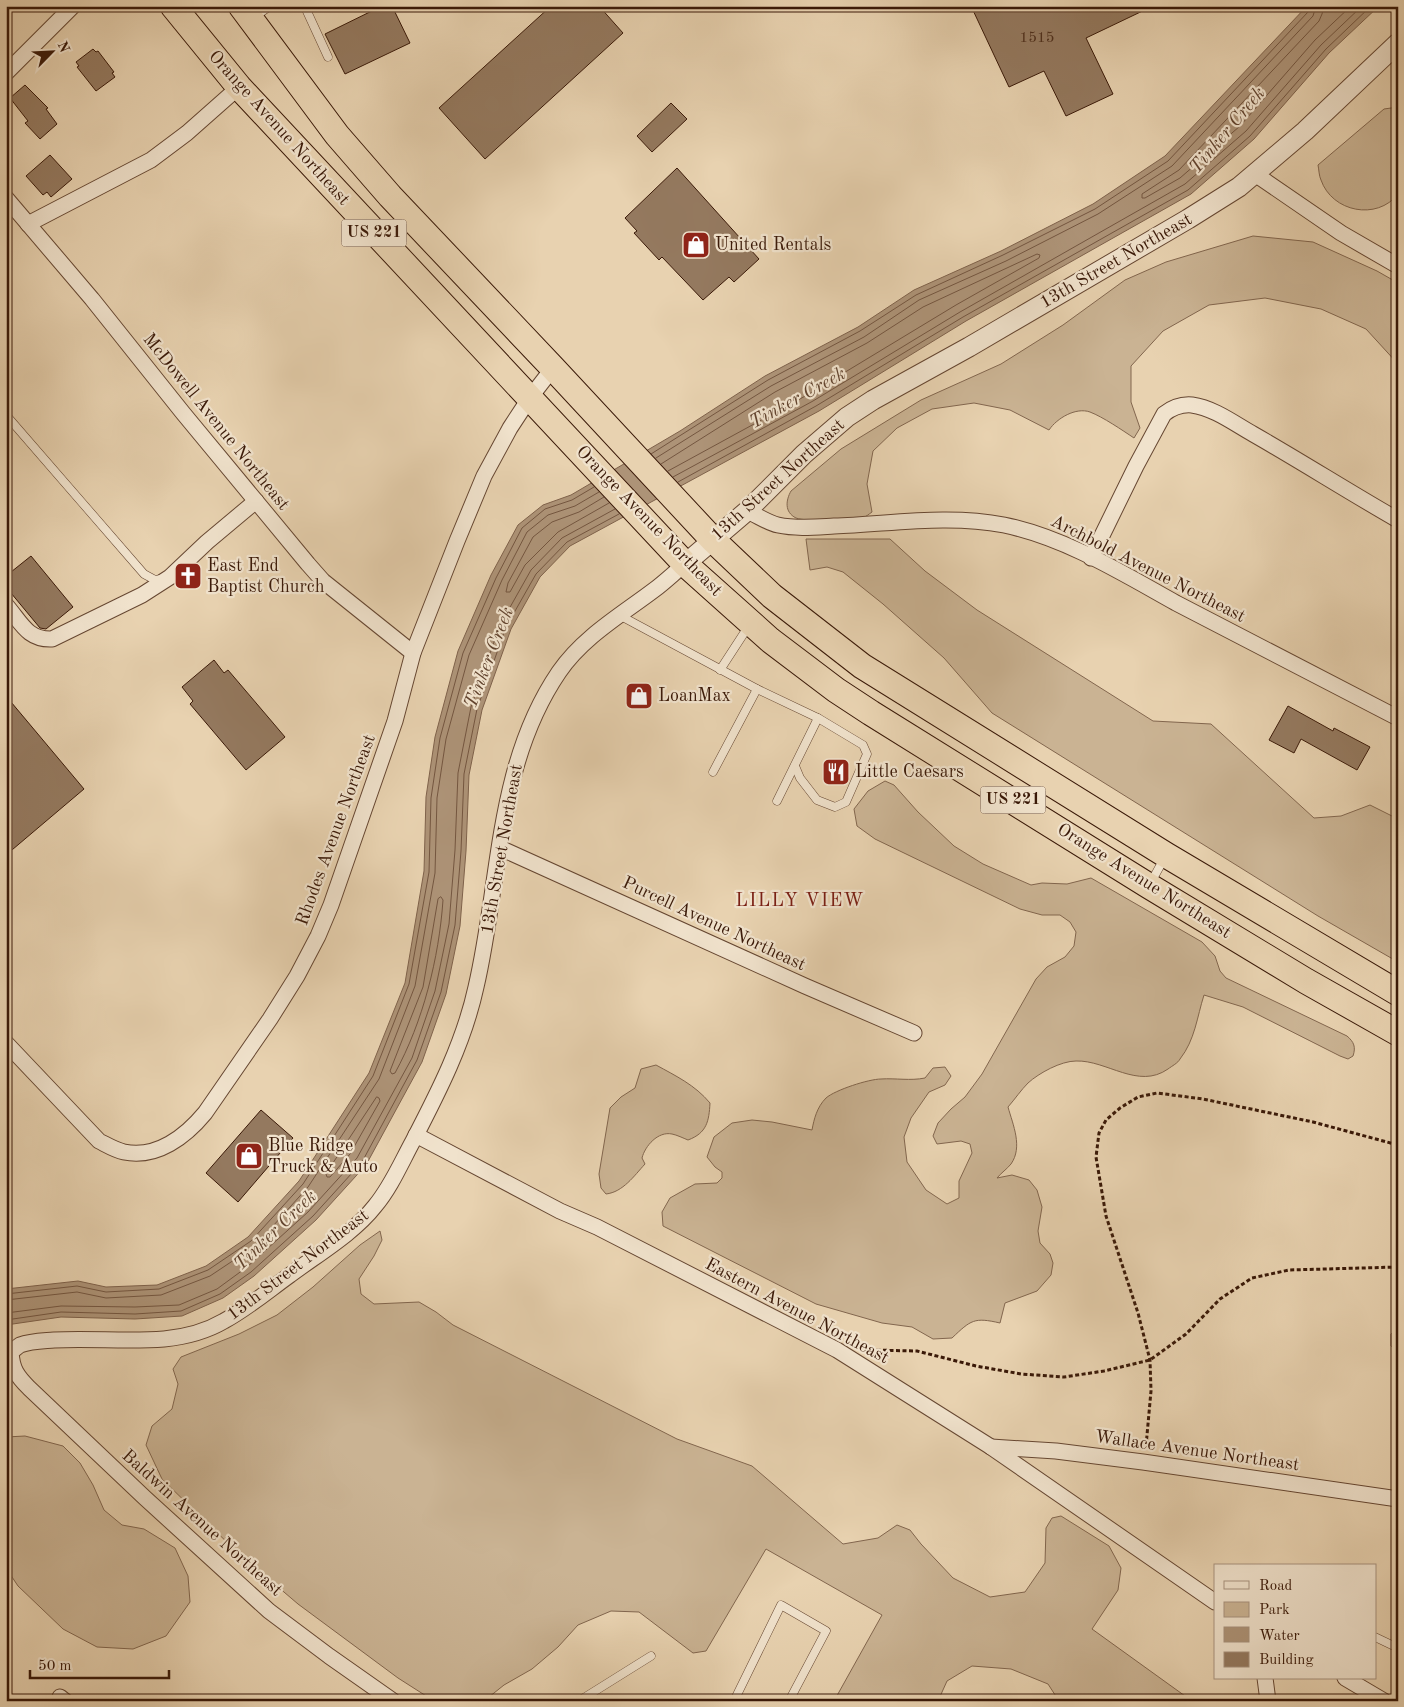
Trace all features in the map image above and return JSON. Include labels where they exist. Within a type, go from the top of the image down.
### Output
[{"type":"highway","name":"Orange Avenue Northeast","points":[[173,6],[239,87],[685,564],[785,652],[836,690],[1149,886],[1306,981],[1398,1033]]},
{"type":"highway","name":"Orange Avenue Northeast","points":[[254,10],[337,135],[384,189],[713,540],[772,596],[862,666],[1166,855],[1398,993]]},
{"type":"street","points":[[6,73],[70,7]]},
{"type":"street","name":"13th Street Northeast","points":[[11,1352],[19,1346],[36,1341],[164,1338],[193,1333],[223,1322],[352,1228],[375,1206],[395,1175],[453,1062],[468,1020],[477,985],[513,771],[527,731],[546,692],[560,669],[599,630],[657,588],[713,540],[747,510],[804,454],[847,417],[873,400],[969,347],[1188,219],[1239,186],[1305,130],[1398,43]]},
{"type":"street","points":[[28,224],[151,160],[186,134],[239,87]]},
{"type":"street","points":[[1255,174],[1341,234],[1398,266]]},
{"type":"street","name":"McDowell Avenue Northeast","points":[[6,198],[92,299],[183,413],[323,581],[413,653]]},
{"type":"street","name":"Rhodes Avenue Northeast","points":[[6,1043],[99,1140],[113,1149],[145,1153],[163,1147],[194,1126],[205,1113],[270,1019],[297,976],[318,936],[331,906],[395,721],[413,653],[484,476],[510,428],[553,368]]},
{"type":"street","points":[[1091,558],[1164,414],[1179,405],[1192,405],[1210,410],[1398,520]]},
{"type":"street","points":[[6,605],[31,635],[41,639],[52,639],[142,595],[170,577],[207,542],[256,501]]},
{"type":"street","name":"Archbold Avenue Northeast","points":[[747,510],[776,525],[798,527],[925,520],[1004,525],[1033,533],[1060,543],[1091,558],[1398,718]]},
{"type":"street","name":"Purcell Avenue Northeast","points":[[500,848],[805,986],[914,1033]]},
{"type":"street","name":"Eastern Avenue Northeast","points":[[416,1136],[560,1211],[597,1227],[837,1350],[991,1447],[1214,1601]]},
{"type":"street","name":"Baldwin Avenue Northeast","points":[[11,1352],[12,1364],[18,1376],[29,1388],[207,1555],[269,1611],[393,1701]]},
{"type":"street","name":"Wallace Avenue Northeast","points":[[991,1447],[1056,1450],[1398,1499]]},
{"type":"street","points":[[1265,1680],[1268,1701]]},
{"type":"street","points":[[1348,1680],[1384,1701]]},
{"type":"lane","points":[[305,6],[328,57]]},
{"type":"lane","points":[[6,415],[144,574],[155,580],[170,577]]},
{"type":"lane","points":[[619,615],[720,670],[818,718],[863,745],[867,754],[846,802],[835,807],[816,800],[807,790],[795,766]]},
{"type":"lane","points":[[720,670],[751,623]]},
{"type":"lane","points":[[713,772],[757,689]]},
{"type":"lane","points":[[777,801],[818,718]]},
{"type":"lane","points":[[1149,886],[1166,855]]},
{"type":"lane","points":[[734,1701],[781,1605],[826,1631],[789,1701]]},
{"type":"lane","points":[[1376,1637],[1398,1648]]},
{"type":"lane","points":[[579,1701],[651,1656]]},
{"type":"path","points":[[1143,1462],[1148,1435],[1152,1390],[1150,1360],[1138,1313],[1103,1204],[1096,1158],[1099,1133],[1106,1120],[1120,1108],[1138,1097],[1157,1093],[1203,1098],[1312,1122],[1398,1145]]},
{"type":"path","points":[[837,1350],[917,1351],[976,1366],[1021,1374],[1064,1378],[1104,1372],[1150,1360],[1186,1334],[1220,1299],[1252,1278],[1289,1270],[1398,1266]]},
{"type":"green space","points":[[1398,107],[1398,194],[1379,208],[1367,210],[1345,206],[1327,191],[1320,178],[1318,165],[1384,109]]},
{"type":"green space","points":[[1253,236],[1313,242],[1377,271],[1398,283],[1398,364],[1366,329],[1321,309],[1265,298],[1209,305],[1163,331],[1131,366],[1131,402],[1140,428],[1134,438],[1101,417],[1085,411],[1073,412],[1067,415],[1057,421],[1049,430],[1010,410],[974,403],[932,409],[897,428],[873,451],[867,484],[872,512],[869,515],[856,519],[818,520],[796,518],[789,513],[787,502],[791,491],[841,449],[921,400],[1001,364],[1063,325],[1125,280],[1166,262]]},
{"type":"green space","points":[[806,539],[890,539],[925,571],[977,610],[1153,721],[1211,724],[1314,818],[1341,816],[1370,805],[1398,819],[1398,962],[1318,916],[992,713],[944,658],[883,604],[843,572],[827,567],[810,570]]},
{"type":"green space","points":[[885,781],[894,785],[918,812],[954,846],[983,864],[1031,885],[1042,883],[1067,884],[1091,878],[1202,942],[1215,956],[1220,971],[1226,978],[1347,1036],[1354,1047],[1353,1056],[1348,1059],[1243,1007],[1204,995],[1192,1036],[1185,1052],[1176,1063],[1157,1075],[1134,1075],[1088,1062],[1076,1061],[1057,1065],[1033,1079],[1008,1107],[1017,1143],[1015,1157],[1011,1164],[997,1178],[1012,1175],[1029,1180],[1037,1190],[1042,1207],[1038,1231],[1040,1243],[1050,1254],[1053,1263],[1051,1275],[1037,1291],[1005,1303],[1000,1323],[978,1320],[964,1327],[952,1338],[933,1339],[912,1327],[882,1323],[816,1304],[663,1226],[662,1212],[670,1198],[695,1184],[717,1183],[722,1178],[722,1172],[707,1157],[714,1137],[732,1123],[752,1120],[812,1130],[820,1105],[830,1095],[876,1079],[925,1078],[933,1068],[945,1067],[951,1076],[945,1085],[929,1092],[911,1118],[904,1137],[907,1162],[926,1190],[947,1204],[959,1198],[959,1181],[972,1153],[970,1144],[961,1141],[937,1144],[933,1136],[938,1123],[965,1097],[982,1074],[1036,979],[1047,967],[1065,957],[1074,946],[1076,932],[1070,922],[1060,915],[1042,915],[1020,909],[875,839],[857,826],[854,809],[868,791]]},
{"type":"green space","points":[[656,1065],[692,1086],[710,1103],[708,1121],[699,1134],[688,1140],[672,1134],[657,1137],[646,1149],[642,1158],[645,1164],[637,1173],[623,1187],[606,1194],[601,1188],[599,1174],[610,1108],[621,1097],[635,1088],[641,1069]]},
{"type":"green space","points":[[380,1231],[382,1240],[359,1279],[361,1294],[374,1304],[419,1302],[453,1325],[677,1439],[752,1466],[843,1544],[878,1538],[897,1525],[910,1530],[953,1578],[990,1597],[1025,1592],[1045,1563],[1046,1528],[1052,1518],[1061,1516],[1109,1546],[1121,1568],[1118,1590],[1092,1629],[1192,1701],[1059,1701],[1048,1684],[1011,1669],[972,1666],[947,1681],[938,1701],[834,1701],[882,1615],[766,1549],[706,1651],[693,1653],[639,1612],[611,1611],[578,1625],[558,1647],[532,1669],[504,1685],[484,1701],[434,1701],[398,1678],[298,1604],[237,1552],[162,1479],[146,1445],[152,1426],[172,1409],[178,1384],[173,1369],[181,1357],[239,1334],[277,1315],[313,1287],[360,1245]]},
{"type":"green space","points":[[1398,1327],[1398,1353],[1391,1346],[1391,1334]]},
{"type":"green space","points":[[25,1436],[63,1446],[80,1463],[93,1485],[104,1510],[122,1525],[144,1529],[175,1548],[188,1576],[190,1602],[166,1636],[133,1649],[97,1647],[63,1629],[18,1586],[6,1568],[6,1437]]},
{"type":"water","name":"Tinker Creek","points":[[1307,6],[1379,6],[1329,53],[1254,139],[1191,194],[966,321],[819,411],[570,546],[540,577],[511,629],[482,710],[469,775],[466,851],[460,926],[446,994],[422,1062],[366,1165],[316,1220],[254,1276],[223,1298],[182,1316],[135,1319],[61,1317],[6,1325],[6,1289],[78,1281],[106,1287],[157,1285],[206,1266],[248,1237],[299,1181],[369,1073],[405,983],[424,871],[426,797],[435,737],[458,651],[491,575],[518,525],[543,505],[571,495],[680,431],[765,376],[858,327],[914,290],[1001,251],[1093,204],[1165,156]]},
{"type":"building","points":[[382,6],[392,6],[410,43],[345,74],[325,34]]},
{"type":"building","points":[[551,6],[599,6],[623,33],[485,159],[439,108]]},
{"type":"building","points":[[971,6],[1153,6],[1086,38],[1113,94],[1066,116],[1044,71],[1009,87]]},
{"type":"building","points":[[93,49],[96,52],[98,51],[114,72],[112,73],[115,77],[96,91],[77,67],[79,66],[76,62]]},
{"type":"building","points":[[25,85],[48,108],[46,109],[57,124],[40,139],[25,123],[28,121],[10,98]]},
{"type":"building","points":[[671,103],[687,119],[652,152],[637,136]]},
{"type":"building","points":[[50,155],[72,179],[51,197],[47,192],[43,195],[26,176]]},
{"type":"building","name":"United Rentals","points":[[677,168],[759,259],[734,282],[729,277],[703,300],[662,257],[659,260],[634,233],[637,231],[625,218]]},
{"type":"building","points":[[31,556],[73,607],[46,629],[40,628],[6,587],[6,576]]},
{"type":"building","points":[[214,660],[224,673],[228,670],[285,737],[246,770],[190,704],[193,701],[182,687]]},
{"type":"building","points":[[6,696],[84,789],[6,855]]},
{"type":"building","points":[[1288,706],[1333,731],[1334,728],[1370,747],[1357,770],[1301,739],[1294,753],[1269,740]]},
{"type":"building","name":"Blue Ridge Truck & Auto","points":[[261,1110],[293,1138],[238,1202],[206,1173]]},
{"type":"place","name":"United Rentals","points":[[696,245]]},
{"type":"place","name":"East End Baptist Church","points":[[188,576]]},
{"type":"place","name":"LoanMax","points":[[639,696]]},
{"type":"place","name":"Little Caesars","points":[[836,772]]},
{"type":"place","name":"Blue Ridge Truck & Auto","points":[[249,1156]]},
{"type":"district","name":"LILLY VIEW","points":[[800,901]]}]
